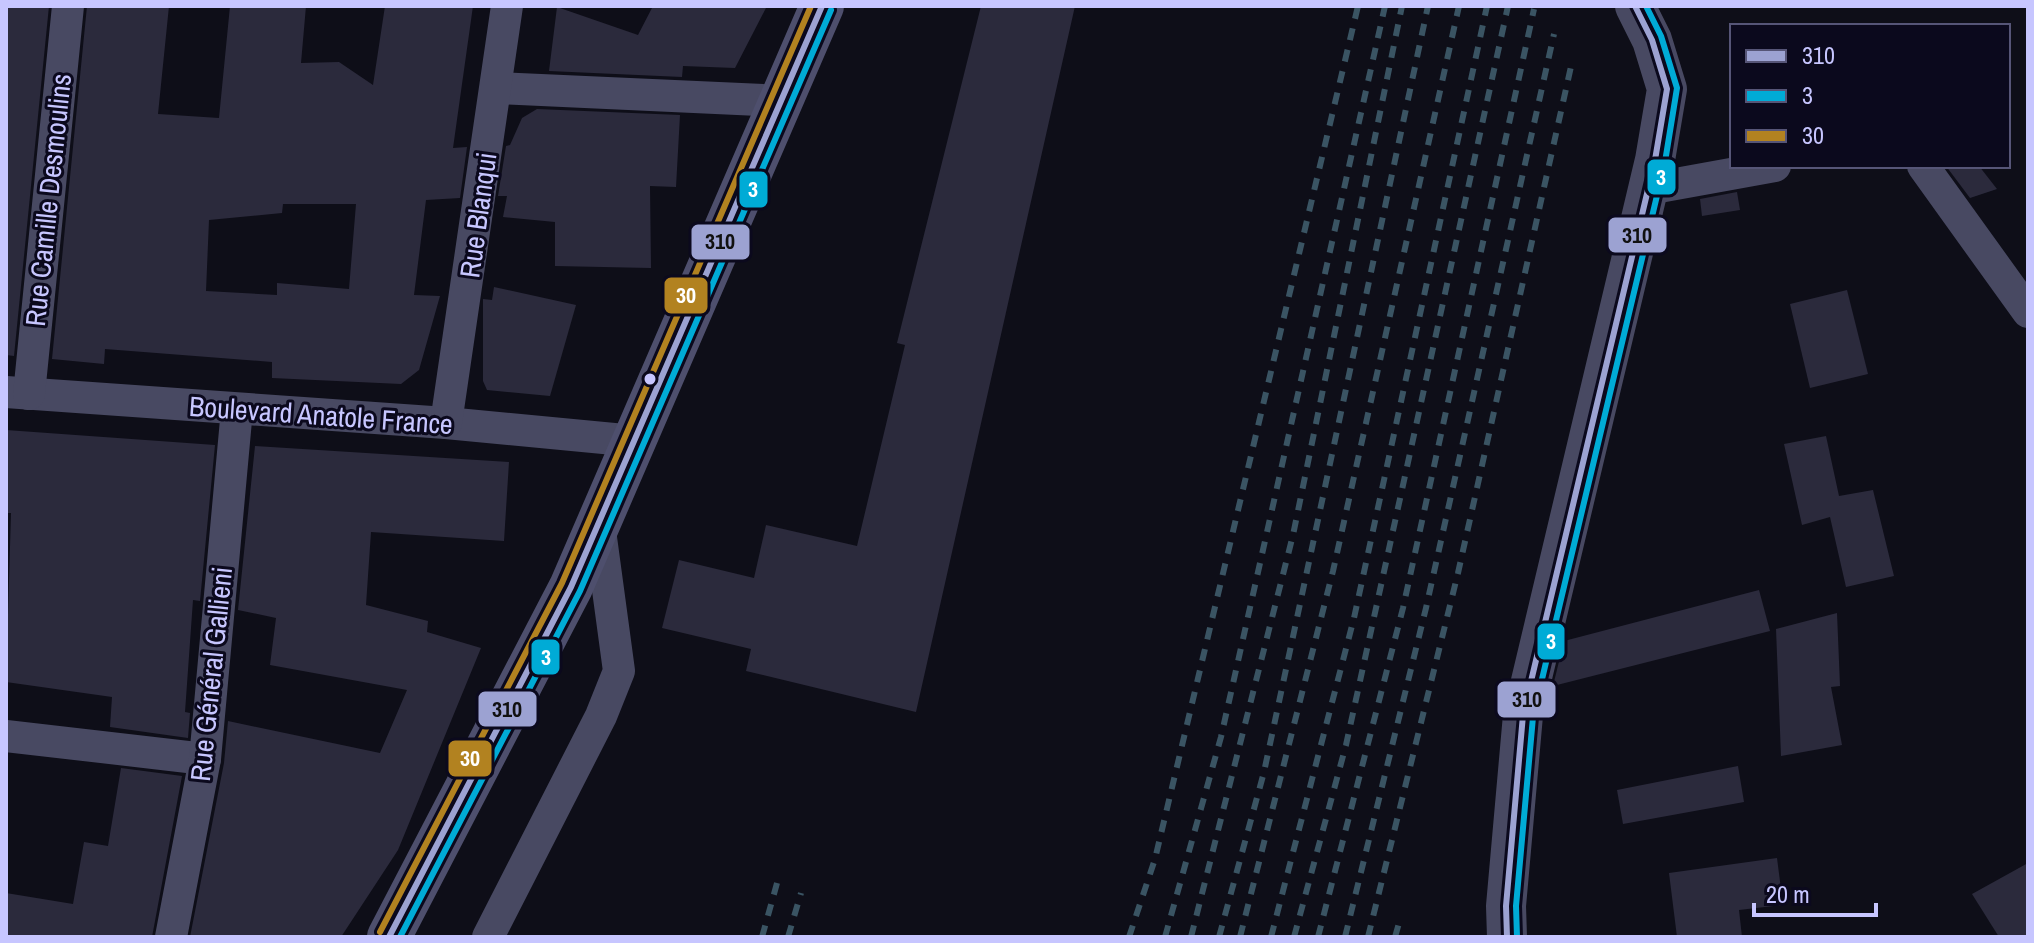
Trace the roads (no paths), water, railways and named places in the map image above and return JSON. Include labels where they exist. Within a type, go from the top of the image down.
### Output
[{"type":"main road","points":[[389,937],[571,587],[822,6]]},
{"type":"street","name":"Rue Camille Desmoulins","points":[[17,393],[68,6]]},
{"type":"street","name":"Rue Blanqui","points":[[446,423],[507,6]]},
{"type":"street","points":[[1507,937],[1506,906],[1523,715],[1648,189],[1667,89],[1652,40],[1635,6]]},
{"type":"street","points":[[496,88],[783,101]]},
{"type":"street","points":[[1648,189],[1764,168]]},
{"type":"street","points":[[1924,168],[2028,312]]},
{"type":"street","name":"Boulevard Anatole France","points":[[17,393],[446,423],[635,441]]},
{"type":"street","name":"Rue Général Gallieni","points":[[171,937],[205,759],[237,409]]},
{"type":"street","points":[[488,937],[601,716],[619,671],[599,523]]},
{"type":"street","points":[[6,736],[205,759]]},
{"type":"railway","points":[[1129,937],[1155,859],[1358,6]]},
{"type":"railway","points":[[1165,937],[1221,737],[1385,6]]},
{"type":"railway","points":[[1191,937],[1293,535],[1402,6]]},
{"type":"railway","points":[[1219,937],[1264,772],[1428,6]]},
{"type":"railway","points":[[1240,937],[1333,571],[1459,6]]},
{"type":"railway","points":[[1271,937],[1354,618],[1487,6]]},
{"type":"railway","points":[[1294,937],[1346,745],[1508,6]]},
{"type":"railway","points":[[1318,937],[1403,608],[1534,9]]},
{"type":"railway","points":[[1345,937],[1426,608],[1554,34]]},
{"type":"railway","points":[[1368,937],[1458,573],[1572,62]]},
{"type":"railway","points":[[762,937],[779,876]]},
{"type":"railway","points":[[788,937],[801,893]]},
{"type":"railway","points":[[1395,937],[1401,916]]}]
